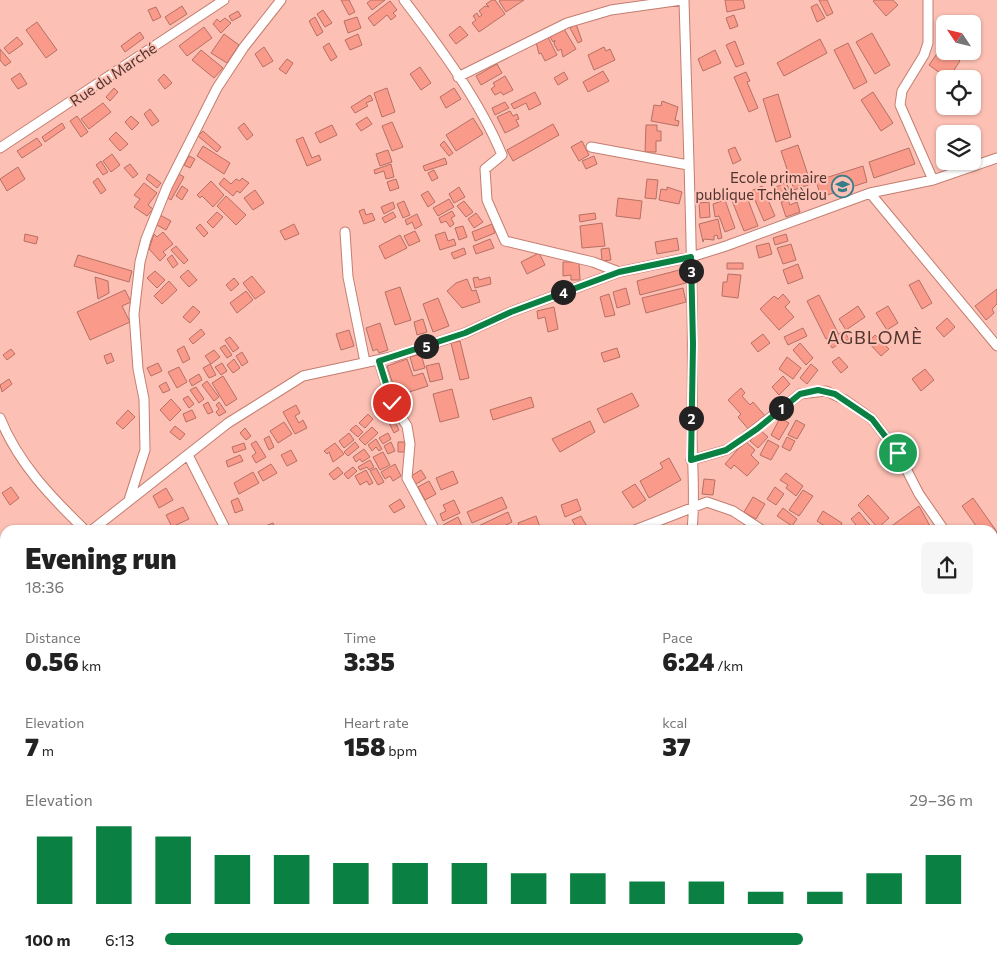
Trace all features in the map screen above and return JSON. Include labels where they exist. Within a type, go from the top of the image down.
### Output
[{"type":"street","name":"Rue du Marché","points":[[0,148],[224,0]]},
{"type":"street","points":[[129,501],[145,450],[144,399],[138,369],[134,314],[140,262],[146,239],[167,187],[218,88],[244,47],[280,0]]},
{"type":"street","points":[[404,0],[486,117],[502,155],[485,169],[487,200],[504,241],[593,262],[619,272]]},
{"type":"street","points":[[458,77],[568,22],[611,10],[683,0],[693,344],[691,460],[694,506],[692,525]]},
{"type":"street","points":[[928,0],[928,43],[924,55],[902,91],[900,105],[932,180]]},
{"type":"street","points":[[591,147],[688,166]]},
{"type":"street","points":[[98,525],[228,422],[304,376],[365,362],[379,361],[465,333],[511,312],[619,272],[691,257],[870,193],[932,180],[997,158]]},
{"type":"street","points":[[870,193],[997,346]]},
{"type":"street","points":[[345,232],[348,277],[365,362]]},
{"type":"street","points":[[379,361],[392,403],[407,426],[410,444],[407,478],[432,525]]},
{"type":"street","points":[[691,460],[726,450],[800,394],[826,391],[846,400],[872,419],[898,453],[919,494],[941,525]]},
{"type":"street","points":[[0,418],[20,457],[38,481],[80,525]]},
{"type":"street","points":[[188,455],[223,525]]},
{"type":"street","points":[[647,525],[707,502],[733,511],[754,525]]},
{"type":"building","points":[[341,0],[349,0],[355,12],[349,15]]},
{"type":"building","points":[[371,0],[385,0],[372,10],[367,3]]},
{"type":"building","points":[[495,0],[505,14],[479,32],[472,23],[476,20],[473,16],[477,13],[479,17],[482,15],[479,11],[485,6],[489,7],[486,4]]},
{"type":"building","points":[[524,0],[506,12],[499,1]]},
{"type":"building","points":[[725,0],[743,0],[745,8],[727,12]]},
{"type":"building","points":[[819,0],[827,0],[833,13],[827,16]]},
{"type":"building","points":[[893,0],[898,5],[886,16],[873,1]]},
{"type":"building","points":[[390,1],[397,10],[393,13],[396,16],[391,20],[387,15],[374,26],[368,18]]},
{"type":"building","points":[[817,4],[825,18],[817,22],[811,7]]},
{"type":"building","points":[[182,6],[187,14],[170,25],[165,17]]},
{"type":"building","points":[[156,7],[161,17],[153,21],[148,10]]},
{"type":"building","points":[[323,10],[332,23],[325,27],[317,14]]},
{"type":"building","points":[[238,11],[241,16],[232,21],[229,16]]},
{"type":"building","points":[[734,15],[738,26],[730,29],[726,18]]},
{"type":"building","points":[[315,17],[323,32],[317,36],[309,21]]},
{"type":"building","points":[[357,17],[361,28],[348,33],[344,21]]},
{"type":"building","points":[[225,18],[231,23],[221,33],[213,24],[217,19],[220,22]]},
{"type":"building","points":[[37,22],[57,50],[46,58],[26,30]]},
{"type":"building","points":[[576,24],[582,41],[578,43],[570,28]]},
{"type":"building","points":[[460,26],[468,35],[456,44],[449,35]]},
{"type":"building","points":[[204,27],[212,38],[187,56],[179,46]]},
{"type":"building","points":[[564,29],[576,49],[563,57],[561,49],[558,51],[554,44],[555,40],[553,42],[550,37]]},
{"type":"building","points":[[140,32],[144,38],[125,52],[121,46]]},
{"type":"building","points":[[872,33],[890,65],[875,74],[856,42]]},
{"type":"building","points":[[224,34],[239,45],[227,63],[211,53]]},
{"type":"building","points":[[358,34],[362,45],[350,50],[345,40]]},
{"type":"building","points":[[17,37],[23,44],[9,54],[4,48]]},
{"type":"building","points":[[548,37],[557,55],[545,61],[541,53],[539,54],[536,42]]},
{"type":"building","points":[[820,39],[827,53],[784,76],[777,63]]},
{"type":"building","points":[[735,41],[744,64],[736,67],[726,45]]},
{"type":"building","points":[[329,43],[337,57],[331,61],[323,47]]},
{"type":"building","points":[[848,43],[867,82],[854,89],[834,50]]},
{"type":"building","points":[[264,47],[273,61],[263,67],[255,54]]},
{"type":"building","points":[[604,47],[606,51],[610,49],[615,60],[594,70],[588,55]]},
{"type":"building","points":[[0,49],[11,62],[5,66],[0,60]]},
{"type":"building","points":[[201,50],[223,68],[214,78],[192,60]]},
{"type":"building","points":[[715,50],[721,63],[703,71],[698,59]]},
{"type":"building","points":[[936,55],[936,60],[960,61],[954,70],[936,70],[929,65]]},
{"type":"building","points":[[287,59],[293,63],[286,74],[279,69]]},
{"type":"building","points":[[497,64],[502,73],[481,85],[476,76]]},
{"type":"building","points":[[420,67],[431,83],[421,90],[410,74]]},
{"type":"building","points":[[603,71],[609,81],[588,92],[583,82]]},
{"type":"building","points":[[564,72],[568,79],[558,85],[554,78]]},
{"type":"building","points":[[746,72],[750,81],[747,82],[758,108],[749,112],[734,77]]},
{"type":"building","points":[[20,73],[27,84],[18,89],[11,79]]},
{"type":"building","points":[[164,74],[172,83],[165,89],[158,80]]},
{"type":"building","points":[[505,76],[513,90],[503,95],[501,92],[495,95],[491,89],[495,86],[493,83]]},
{"type":"building","points":[[114,88],[118,92],[110,101],[106,97]]},
{"type":"building","points":[[387,88],[395,112],[382,117],[374,93]]},
{"type":"building","points":[[454,88],[461,99],[446,108],[440,97]]},
{"type":"building","points":[[535,92],[541,104],[529,110],[526,103],[514,109],[511,104]]},
{"type":"building","points":[[873,92],[893,123],[881,131],[861,100]]},
{"type":"building","points":[[778,94],[791,137],[776,142],[763,99]]},
{"type":"building","points":[[370,95],[373,100],[366,103],[368,106],[355,113],[351,107]]},
{"type":"building","points":[[662,101],[678,107],[675,120],[679,121],[678,126],[651,121],[654,105],[661,106]]},
{"type":"building","points":[[505,102],[509,108],[495,115],[492,108]]},
{"type":"building","points":[[103,103],[111,112],[89,129],[81,119]]},
{"type":"building","points":[[150,109],[159,121],[152,126],[144,114]]},
{"type":"building","points":[[510,111],[513,116],[517,114],[519,119],[516,120],[519,126],[505,133],[497,117]]},
{"type":"building","points":[[77,116],[88,132],[81,137],[70,121]]},
{"type":"building","points":[[131,116],[139,123],[132,130],[125,122]]},
{"type":"building","points":[[367,117],[372,124],[361,131],[356,124]]},
{"type":"building","points":[[473,118],[483,134],[456,151],[446,135]]},
{"type":"building","points":[[392,122],[403,147],[392,151],[382,126]]},
{"type":"building","points":[[62,123],[65,128],[45,142],[42,137]]},
{"type":"building","points":[[244,123],[253,135],[247,140],[238,128]]},
{"type":"building","points":[[553,124],[559,135],[513,161],[507,150]]},
{"type":"building","points":[[332,125],[337,135],[320,143],[315,133]]},
{"type":"building","points":[[646,125],[657,125],[657,131],[661,131],[661,141],[656,141],[656,152],[645,152]]},
{"type":"building","points":[[203,131],[221,147],[217,152],[198,136]]},
{"type":"building","points":[[116,132],[128,144],[120,151],[109,139]]},
{"type":"building","points":[[303,137],[312,158],[319,155],[321,160],[307,166],[296,140]]},
{"type":"building","points":[[37,138],[42,145],[22,158],[17,151]]},
{"type":"building","points":[[444,141],[453,153],[449,156],[440,145]]},
{"type":"building","points":[[582,141],[589,155],[579,161],[571,147]]},
{"type":"building","points":[[798,145],[811,184],[794,190],[781,151]]},
{"type":"building","points":[[203,146],[230,163],[224,174],[197,156]]},
{"type":"building","points":[[735,147],[741,160],[733,164],[728,150]]},
{"type":"building","points":[[909,148],[915,164],[874,178],[869,162]]},
{"type":"building","points":[[388,150],[392,162],[380,166],[376,154]]},
{"type":"building","points":[[112,154],[120,165],[111,172],[103,161]]},
{"type":"building","points":[[189,156],[195,159],[190,168],[184,165]]},
{"type":"building","points":[[594,156],[597,164],[586,169],[582,161]]},
{"type":"building","points":[[445,158],[447,164],[425,171],[423,166]]},
{"type":"building","points":[[101,161],[108,172],[103,175],[96,165]]},
{"type":"building","points":[[130,164],[138,174],[133,178],[124,168]]},
{"type":"building","points":[[391,164],[394,177],[386,179],[384,171],[375,174],[374,170]]},
{"type":"building","points":[[863,166],[867,182],[821,197],[816,181]]},
{"type":"building","points":[[18,167],[25,179],[7,191],[0,179]]},
{"type":"building","points":[[434,170],[438,178],[432,181],[428,173]]},
{"type":"building","points":[[149,174],[161,183],[157,188],[146,179]]},
{"type":"building","points":[[179,174],[184,177],[171,200],[166,197]]},
{"type":"building","points":[[98,178],[106,190],[101,194],[93,182]]},
{"type":"building","points":[[224,178],[231,184],[236,179],[240,181],[242,178],[249,183],[240,193],[237,191],[233,196],[219,184]]},
{"type":"building","points":[[396,179],[399,188],[390,191],[387,182]]},
{"type":"building","points":[[647,179],[658,180],[656,199],[645,198]]},
{"type":"building","points":[[211,181],[224,195],[213,207],[202,196],[200,198],[197,195]]},
{"type":"building","points":[[786,182],[789,189],[778,193],[776,187]]},
{"type":"building","points":[[144,183],[157,193],[148,205],[153,209],[147,216],[134,207],[140,199],[134,195]]},
{"type":"building","points":[[182,186],[188,190],[182,200],[176,196]]},
{"type":"building","points":[[762,186],[775,216],[764,221],[751,191]]},
{"type":"building","points":[[459,187],[465,197],[454,203],[449,194]]},
{"type":"building","points":[[667,187],[682,192],[679,204],[659,200],[661,189],[667,190]]},
{"type":"building","points":[[255,190],[264,203],[253,210],[244,198]]},
{"type":"building","points":[[428,191],[435,202],[428,207],[421,195]]},
{"type":"building","points":[[745,192],[758,226],[744,231],[731,198]]},
{"type":"building","points":[[226,196],[246,215],[236,225],[217,206]]},
{"type":"building","points":[[618,198],[642,201],[640,219],[616,216]]},
{"type":"building","points":[[449,199],[454,207],[438,216],[433,208]]},
{"type":"building","points":[[725,200],[735,228],[725,232],[719,216],[715,217],[713,204]]},
{"type":"building","points":[[788,200],[790,205],[797,202],[800,212],[786,217],[781,202]]},
{"type":"building","points":[[404,201],[410,215],[403,218],[397,204]]},
{"type":"building","points":[[464,201],[473,212],[466,217],[457,206]]},
{"type":"building","points":[[393,202],[395,208],[384,214],[381,207]]},
{"type":"building","points":[[709,202],[710,217],[700,218],[699,203]]},
{"type":"building","points":[[364,209],[366,215],[372,213],[375,220],[364,224],[359,211]]},
{"type":"building","points":[[452,211],[455,216],[451,218],[454,224],[450,227],[446,221],[441,223],[439,218]]},
{"type":"building","points":[[217,212],[223,217],[213,228],[207,222]]},
{"type":"building","points":[[393,212],[396,217],[385,223],[382,218]]},
{"type":"building","points":[[476,213],[483,222],[474,228],[468,219]]},
{"type":"building","points":[[595,213],[596,219],[580,222],[579,215]]},
{"type":"building","points":[[417,214],[422,225],[415,229],[412,222],[407,225],[405,220]]},
{"type":"building","points":[[160,215],[171,221],[166,230],[155,224]]},
{"type":"building","points":[[718,219],[722,238],[718,239],[717,235],[714,236],[714,240],[704,239],[703,242],[699,224]]},
{"type":"building","points":[[602,223],[605,246],[582,248],[580,226]]},
{"type":"building","points":[[200,224],[208,233],[204,237],[196,228]]},
{"type":"building","points":[[294,224],[299,234],[285,240],[280,231]]},
{"type":"building","points":[[492,224],[495,233],[475,241],[472,232]]},
{"type":"building","points":[[463,226],[467,237],[459,240],[455,228]]},
{"type":"building","points":[[415,231],[420,241],[409,246],[404,236]]},
{"type":"building","points":[[163,232],[173,244],[163,252],[166,255],[160,261],[149,249],[154,234],[157,237]]},
{"type":"building","points":[[445,232],[448,241],[454,239],[456,245],[440,250],[435,235]]},
{"type":"building","points":[[25,234],[38,237],[36,244],[24,241]]},
{"type":"building","points":[[786,234],[788,241],[775,245],[773,238]]},
{"type":"building","points":[[400,235],[407,248],[385,259],[379,246]]},
{"type":"building","points":[[677,238],[679,250],[657,254],[655,242]]},
{"type":"building","points":[[490,239],[494,248],[476,254],[473,246]]},
{"type":"building","points":[[769,243],[772,254],[759,258],[756,246]]},
{"type":"building","points":[[791,244],[796,260],[783,264],[777,248]]},
{"type":"building","points":[[176,246],[188,260],[184,264],[171,250]]},
{"type":"building","points":[[464,248],[466,254],[454,259],[451,253]]},
{"type":"building","points":[[609,248],[611,260],[602,261],[601,249]]},
{"type":"building","points":[[539,253],[545,265],[527,274],[521,262]]},
{"type":"building","points":[[78,255],[132,271],[129,282],[74,266]]},
{"type":"building","points":[[172,255],[178,264],[173,268],[167,259]]},
{"type":"building","points":[[563,262],[579,262],[580,280],[571,280],[571,275],[563,276]]},
{"type":"building","points":[[727,263],[743,263],[743,269],[727,269]]},
{"type":"building","points":[[798,264],[803,278],[788,284],[783,270]]},
{"type":"building","points":[[683,269],[686,283],[640,295],[637,281]]},
{"type":"building","points":[[188,270],[197,280],[189,287],[180,277]]},
{"type":"building","points":[[155,271],[165,280],[157,288],[147,278]]},
{"type":"building","points":[[728,274],[741,275],[738,298],[722,296],[723,282],[727,282]]},
{"type":"building","points":[[252,276],[265,292],[255,299],[243,283]]},
{"type":"building","points":[[95,277],[108,281],[109,293],[98,299]]},
{"type":"building","points":[[478,277],[479,280],[490,277],[491,284],[475,288],[473,278]]},
{"type":"building","points":[[234,278],[239,284],[231,291],[226,285]]},
{"type":"building","points":[[467,279],[472,291],[476,290],[480,302],[462,308],[447,291],[456,283]]},
{"type":"building","points":[[919,280],[932,303],[922,309],[909,285]]},
{"type":"building","points":[[169,281],[177,290],[162,304],[154,296]]},
{"type":"building","points":[[400,287],[411,320],[395,325],[385,292]]},
{"type":"building","points":[[626,288],[630,304],[617,308],[613,292]]},
{"type":"building","points":[[683,288],[686,302],[646,313],[642,298]]},
{"type":"building","points":[[997,289],[997,304],[992,309],[994,313],[986,320],[975,306]]},
{"type":"building","points":[[125,290],[131,302],[122,306],[130,322],[90,340],[77,312]]},
{"type":"building","points":[[246,291],[253,300],[237,313],[230,303]]},
{"type":"building","points":[[609,294],[615,315],[605,317],[600,297]]},
{"type":"building","points":[[783,294],[790,302],[785,307],[794,317],[779,330],[760,309],[774,296],[778,299]]},
{"type":"building","points":[[819,295],[838,333],[826,339],[807,301]]},
{"type":"building","points":[[438,298],[449,326],[433,332],[423,304]]},
{"type":"building","points":[[193,306],[200,312],[190,323],[183,317]]},
{"type":"building","points":[[858,306],[865,317],[846,330],[839,319]]},
{"type":"building","points":[[888,306],[898,323],[887,330],[876,313]]},
{"type":"building","points":[[554,307],[558,329],[548,332],[545,317],[538,319],[537,311]]},
{"type":"building","points":[[947,318],[955,327],[944,337],[936,328]]},
{"type":"building","points":[[423,319],[427,332],[417,335],[414,322]]},
{"type":"building","points":[[380,323],[388,350],[379,353],[377,349],[373,351],[366,328]]},
{"type":"building","points":[[803,328],[807,336],[788,345],[784,337]]},
{"type":"building","points":[[201,329],[205,334],[193,344],[189,339]]},
{"type":"building","points":[[349,330],[354,346],[341,350],[336,334]]},
{"type":"building","points":[[844,331],[849,339],[832,348],[827,340]]},
{"type":"building","points":[[763,334],[770,343],[758,352],[751,343]]},
{"type":"building","points":[[875,335],[889,349],[881,356],[868,342]]},
{"type":"building","points":[[230,337],[239,348],[233,352],[225,340]]},
{"type":"building","points":[[460,341],[469,378],[460,380],[451,343]]},
{"type":"building","points":[[800,343],[813,358],[806,365],[793,350]]},
{"type":"building","points":[[225,345],[232,355],[227,358],[220,348]]},
{"type":"building","points":[[184,346],[190,359],[183,363],[177,350]]},
{"type":"building","points":[[617,348],[620,357],[604,362],[601,353]]},
{"type":"building","points":[[11,349],[15,354],[7,360],[3,355]]},
{"type":"building","points":[[214,350],[220,357],[211,364],[205,356]]},
{"type":"building","points":[[242,352],[248,362],[242,366],[236,356]]},
{"type":"building","points":[[111,353],[114,361],[107,364],[104,356]]},
{"type":"building","points":[[421,354],[425,368],[414,371],[410,357]]},
{"type":"building","points":[[787,357],[801,368],[793,379],[779,369]]},
{"type":"building","points":[[839,357],[848,367],[841,373],[832,362]]},
{"type":"building","points":[[234,359],[240,368],[233,373],[227,365]]},
{"type":"building","points":[[407,359],[413,376],[423,373],[428,386],[397,396],[387,366]]},
{"type":"building","points":[[158,363],[162,371],[151,376],[147,368]]},
{"type":"building","points":[[222,363],[227,371],[221,375],[215,367]]},
{"type":"building","points":[[439,363],[443,379],[430,382],[426,366]]},
{"type":"building","points":[[210,364],[216,375],[209,378],[203,368]]},
{"type":"building","points":[[811,364],[818,370],[807,384],[800,378]]},
{"type":"building","points":[[179,367],[187,382],[177,388],[168,372]]},
{"type":"building","points":[[925,369],[934,380],[921,391],[912,379]]},
{"type":"building","points":[[199,374],[202,380],[192,386],[189,380]]},
{"type":"building","points":[[223,376],[237,399],[226,406],[212,383]]},
{"type":"building","points":[[783,376],[790,384],[779,395],[772,387]]},
{"type":"building","points":[[9,379],[12,384],[2,392],[0,385]]},
{"type":"building","points":[[207,381],[219,397],[214,401],[202,385]]},
{"type":"building","points":[[166,382],[170,390],[163,393],[159,386]]},
{"type":"building","points":[[196,387],[204,399],[199,403],[190,390]]},
{"type":"building","points":[[741,388],[745,393],[742,396],[750,405],[753,402],[766,417],[750,431],[738,417],[741,414],[728,400]]},
{"type":"building","points":[[452,389],[459,417],[440,422],[433,394]]},
{"type":"building","points":[[632,393],[639,406],[604,423],[597,409]]},
{"type":"building","points":[[188,396],[194,404],[189,408],[183,399]]},
{"type":"building","points":[[531,397],[534,407],[493,420],[490,410]]},
{"type":"building","points":[[171,399],[181,410],[170,421],[160,410]]},
{"type":"building","points":[[208,402],[213,412],[208,414],[203,405]]},
{"type":"building","points":[[219,402],[226,412],[219,416],[216,412],[219,409],[216,405]]},
{"type":"building","points":[[296,405],[300,413],[295,416],[299,423],[303,420],[307,428],[295,434],[283,412]]},
{"type":"building","points":[[128,410],[135,417],[123,429],[116,423]]},
{"type":"building","points":[[192,410],[196,418],[186,422],[183,414]]},
{"type":"building","points":[[368,414],[373,419],[365,428],[359,423]]},
{"type":"building","points":[[393,418],[399,430],[394,433],[388,421]]},
{"type":"building","points":[[780,418],[789,423],[779,440],[771,435]]},
{"type":"building","points":[[796,420],[805,425],[797,439],[788,435]]},
{"type":"building","points":[[590,421],[595,432],[560,452],[552,439]]},
{"type":"building","points":[[284,422],[292,434],[278,443],[270,431]]},
{"type":"building","points":[[356,425],[363,432],[358,437],[350,430]]},
{"type":"building","points":[[175,426],[185,434],[180,440],[170,432]]},
{"type":"building","points":[[372,427],[378,433],[365,445],[359,439]]},
{"type":"building","points":[[245,428],[251,436],[246,440],[240,433]]},
{"type":"building","points":[[760,430],[768,437],[758,448],[750,441]]},
{"type":"building","points":[[349,433],[354,440],[344,448],[339,441]]},
{"type":"building","points":[[388,433],[391,439],[383,444],[379,438]]},
{"type":"building","points":[[269,436],[274,447],[269,450],[264,439]]},
{"type":"building","points":[[787,437],[795,441],[790,451],[782,447]]},
{"type":"building","points":[[376,439],[382,449],[379,451],[376,447],[372,451],[368,445]]},
{"type":"building","points":[[768,440],[779,446],[771,460],[760,455]]},
{"type":"building","points":[[256,441],[266,457],[256,463],[252,456],[256,453],[251,444]]},
{"type":"building","points":[[745,441],[755,450],[751,455],[759,463],[747,476],[734,465],[731,469],[725,464]]},
{"type":"building","points":[[355,442],[359,447],[348,456],[344,452]]},
{"type":"building","points":[[391,442],[395,451],[388,454],[384,446]]},
{"type":"building","points":[[398,442],[405,442],[405,452],[398,452]]},
{"type":"building","points":[[244,443],[246,449],[234,453],[232,447]]},
{"type":"building","points":[[335,443],[344,454],[333,462],[329,452],[327,454],[324,451]]},
{"type":"building","points":[[364,449],[370,457],[362,462],[360,459],[356,462],[353,457]]},
{"type":"building","points":[[291,450],[297,461],[287,466],[281,455]]},
{"type":"building","points":[[383,452],[390,465],[380,470],[373,457]]},
{"type":"building","points":[[240,455],[243,461],[228,467],[226,461]]},
{"type":"building","points":[[669,458],[681,480],[649,498],[640,481],[663,468],[660,463]]},
{"type":"building","points":[[370,460],[374,467],[369,470],[367,467],[360,470],[358,467]]},
{"type":"building","points":[[271,464],[277,473],[263,481],[258,472]]},
{"type":"building","points":[[395,464],[401,476],[393,481],[390,476],[385,479],[381,472]]},
{"type":"building","points":[[338,467],[343,473],[334,480],[329,474]]},
{"type":"building","points":[[353,467],[357,471],[348,479],[344,474]]},
{"type":"building","points":[[376,468],[384,482],[378,485],[370,471]]},
{"type":"building","points":[[366,470],[373,483],[369,485],[367,481],[360,485],[355,476]]},
{"type":"building","points":[[421,470],[426,478],[416,484],[411,476]]},
{"type":"building","points":[[453,471],[458,483],[441,490],[436,478]]},
{"type":"building","points":[[253,472],[259,483],[239,494],[234,483]]},
{"type":"building","points":[[786,473],[803,486],[796,496],[786,488],[788,485],[780,480]]},
{"type":"building","points":[[704,479],[715,480],[713,495],[702,494]]},
{"type":"building","points":[[429,481],[436,494],[425,500],[418,487]]},
{"type":"building","points":[[635,484],[646,500],[633,508],[622,492]]},
{"type":"building","points":[[11,487],[19,498],[10,505],[2,493]]},
{"type":"building","points":[[775,487],[784,494],[776,505],[767,499]]},
{"type":"building","points":[[166,488],[173,500],[159,508],[153,496]]},
{"type":"building","points":[[803,490],[813,496],[799,516],[789,510]]},
{"type":"building","points":[[868,495],[889,518],[881,525],[875,525],[858,505]]},
{"type":"building","points":[[502,497],[507,508],[472,523],[467,512]]},
{"type":"building","points":[[753,497],[765,504],[756,519],[744,512]]},
{"type":"building","points":[[238,498],[243,510],[235,513],[231,501]]},
{"type":"building","points":[[973,498],[992,525],[975,525],[962,506]]},
{"type":"building","points":[[400,499],[405,507],[394,513],[389,506]]},
{"type":"building","points":[[577,499],[581,510],[565,517],[561,505]]},
{"type":"building","points":[[454,500],[460,513],[443,521],[440,514],[446,511],[443,505]]},
{"type":"building","points":[[919,506],[929,525],[893,525]]},
{"type":"building","points":[[183,507],[189,519],[176,525],[171,525],[166,515]]},
{"type":"building","points":[[783,508],[797,519],[793,525],[790,525],[777,516]]},
{"type":"building","points":[[823,511],[842,523],[841,525],[823,525],[817,521]]},
{"type":"building","points":[[508,512],[512,522],[506,525],[481,525]]},
{"type":"building","points":[[859,512],[870,525],[856,525],[851,519]]},
{"type":"building","points":[[536,516],[539,525],[519,525],[518,523]]},
{"type":"building","points":[[581,516],[586,525],[575,525],[572,520]]},
{"type":"building","points":[[458,517],[462,525],[443,525]]},
{"type":"place","name":"Ecole primaire publique Tchèhèlou","points":[[843,186]]},
{"type":"district","name":"AGBLOMÈ","points":[[875,337]]},
{"type":"route","points":[[392,403],[379,361],[465,333],[511,312],[619,272],[691,257],[693,344],[691,460],[726,450],[757,429],[800,394],[818,390],[835,394],[872,419],[898,453]]}]
